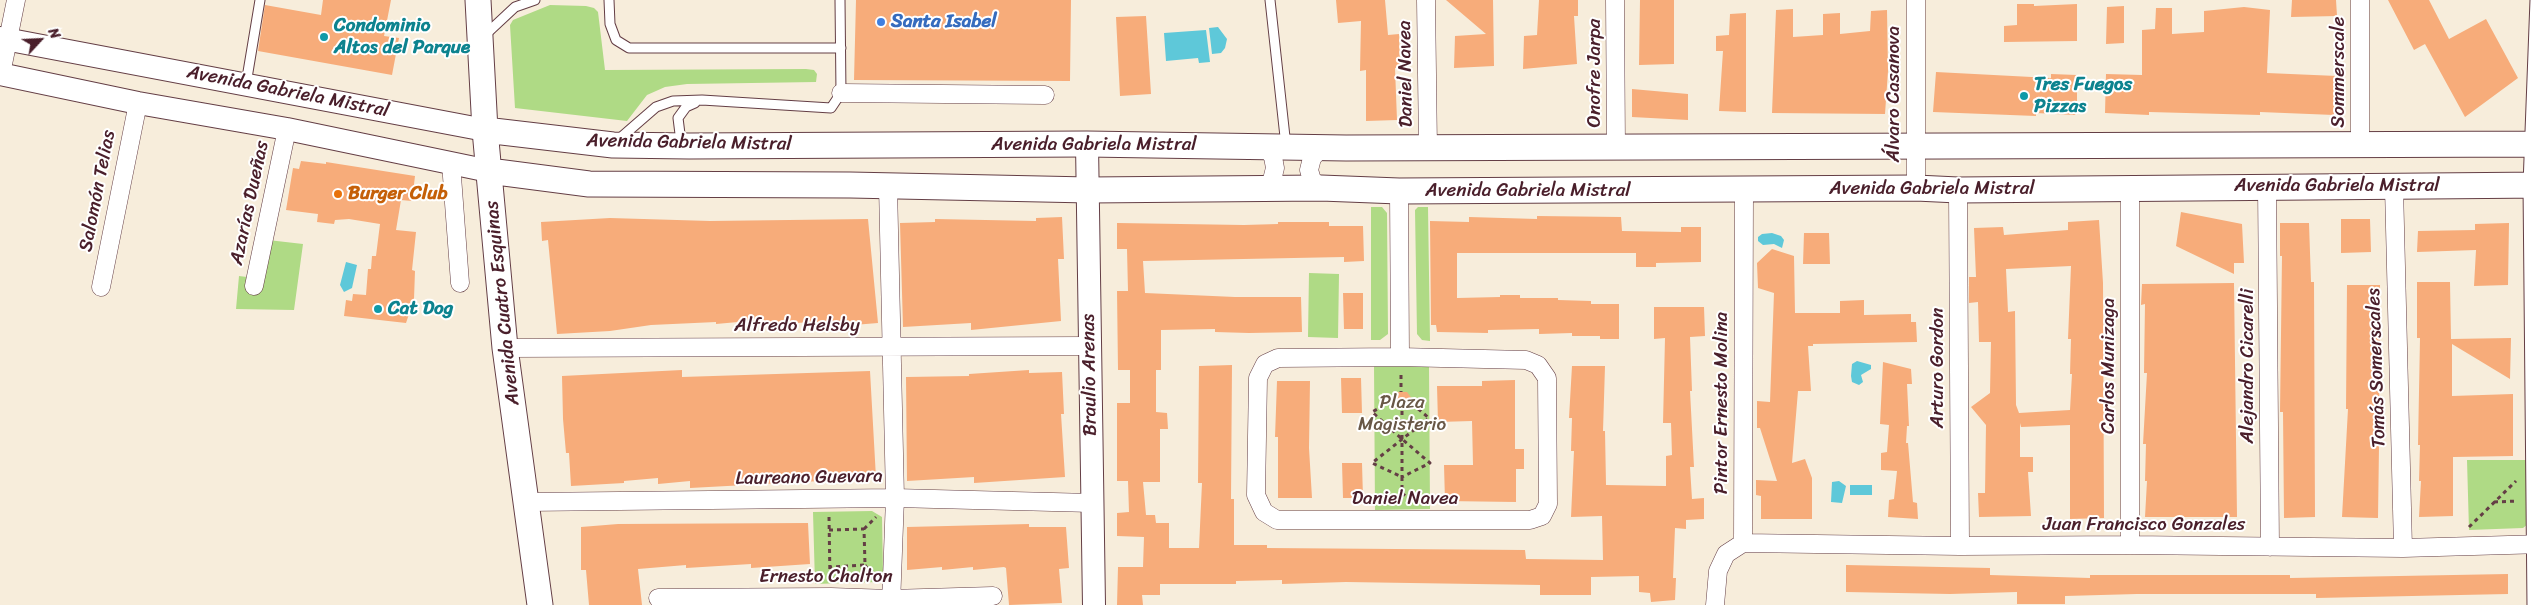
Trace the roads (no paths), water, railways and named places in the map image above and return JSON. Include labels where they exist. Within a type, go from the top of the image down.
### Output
[{"type":"main road","name":"Avenida Cuatro Esquinas","points":[[478,0],[485,130],[506,348],[540,605]]},
{"type":"main road","points":[[2540,605],[2542,544],[2539,460],[2540,144],[2543,0]]},
{"type":"main road","name":"Avenida Gabriela Mistral","points":[[485,130],[613,145],[689,146],[1088,144],[1428,148],[2540,144]]},
{"type":"main road","name":"Avenida Gabriela Mistral","points":[[489,171],[588,184],[888,186],[1089,190],[1265,188],[1399,191],[1916,188],[1958,190],[2540,185]]},
{"type":"street","points":[[0,74],[4,39],[16,0]]},
{"type":"street","name":"Daniel Navea","points":[[1426,0],[1428,148]]},
{"type":"street","name":"Onofre Jarpa","points":[[1615,0],[1616,146]]},
{"type":"street","name":"Álvaro Casanova","points":[[1916,0],[1914,147],[1916,188]]},
{"type":"street","name":"Sommerscale","points":[[2360,0],[2360,145]]},
{"type":"street","name":"Avenida Gabriela Mistral","points":[[4,39],[485,130]]},
{"type":"street","name":"Avenida Gabriela Mistral","points":[[0,74],[138,103],[287,129],[489,171]]},
{"type":"street","points":[[841,93],[1045,95]]},
{"type":"street","name":"Salomón Telias","points":[[101,287],[138,103]]},
{"type":"street","name":"Azarías Dueñas","points":[[254,286],[287,129]]},
{"type":"street","name":"Braulio Arenas","points":[[1088,144],[1089,346],[1094,605]]},
{"type":"street","points":[[1265,188],[1272,180],[1275,168],[1273,157],[1276,147]]},
{"type":"street","points":[[1321,148],[1312,158],[1308,170],[1312,180],[1321,188]]},
{"type":"street","points":[[451,162],[460,283]]},
{"type":"street","points":[[888,186],[895,498],[890,602]]},
{"type":"street","name":"Alejandro Cicarelli","points":[[2267,186],[2270,547]]},
{"type":"street","name":"Tomás Somerscales","points":[[2394,187],[2403,548]]},
{"type":"street","name":"Carlos Munizaga","points":[[2130,188],[2130,545]]},
{"type":"street","name":"Pintor Ernesto Molina","points":[[1743,543],[1744,190]]},
{"type":"street","name":"Arturo Gordon","points":[[1958,190],[1960,546]]},
{"type":"street","points":[[1399,191],[1400,357]]},
{"type":"street","name":"Alfredo Helsby","points":[[506,348],[1089,346]]},
{"type":"street","name":"Daniel Navea","points":[[1400,357],[1526,360],[1538,365],[1547,378],[1548,504],[1542,516],[1530,520],[1277,520],[1264,512],[1256,495],[1258,378],[1265,364],[1278,358],[1400,357]]},
{"type":"street","name":"Laureano Guevara","points":[[526,502],[895,498],[1092,503]]},
{"type":"street","points":[[1715,605],[1718,571],[1726,554],[1743,543]]},
{"type":"street","name":"Juan Francisco Gonzales","points":[[1743,543],[2403,548],[2542,544]]},
{"type":"street","name":"Ernesto Chalton","points":[[658,598],[831,597],[890,602],[993,596]]},
{"type":"lane","points":[[246,84],[260,0]]},
{"type":"lane","points":[[480,40],[515,7],[535,0]]},
{"type":"lane","points":[[609,0],[610,24],[616,40],[629,48],[841,48]]},
{"type":"lane","points":[[613,145],[656,107],[673,101],[702,100],[831,108],[841,93],[840,0]]},
{"type":"lane","points":[[1270,0],[1276,147]]},
{"type":"lane","points":[[689,146],[680,134],[678,118],[686,107],[702,100]]},
{"type":"water","points":[[1218,27],[1227,39],[1225,48],[1221,53],[1212,54],[1209,28]]},
{"type":"water","points":[[1206,30],[1210,62],[1199,63],[1198,58],[1166,61],[1164,33]]},
{"type":"water","points":[[1772,233],[1781,236],[1784,240],[1782,248],[1774,244],[1763,245],[1758,241],[1758,237],[1762,234]]},
{"type":"water","points":[[346,262],[357,265],[352,288],[344,292],[340,285]]},
{"type":"water","points":[[1857,361],[1871,365],[1871,369],[1861,375],[1863,382],[1859,385],[1852,382],[1851,376],[1852,364]]},
{"type":"water","points":[[1839,481],[1846,486],[1842,503],[1831,502],[1832,482]]},
{"type":"water","points":[[1850,485],[1872,485],[1872,495],[1850,495]]},
{"type":"place","name":"Santa Isabel","points":[[881,22]]},
{"type":"place","name":"Condominio Altos del Parque","points":[[324,37]]},
{"type":"place","name":"Tres Fuegos Pizzas","points":[[2024,96]]},
{"type":"place","name":"Burger Club","points":[[338,194]]},
{"type":"place","name":"Cat Dog","points":[[378,309]]},
{"type":"park label","name":"Plaza Magisterio","points":[[1402,414]]}]
